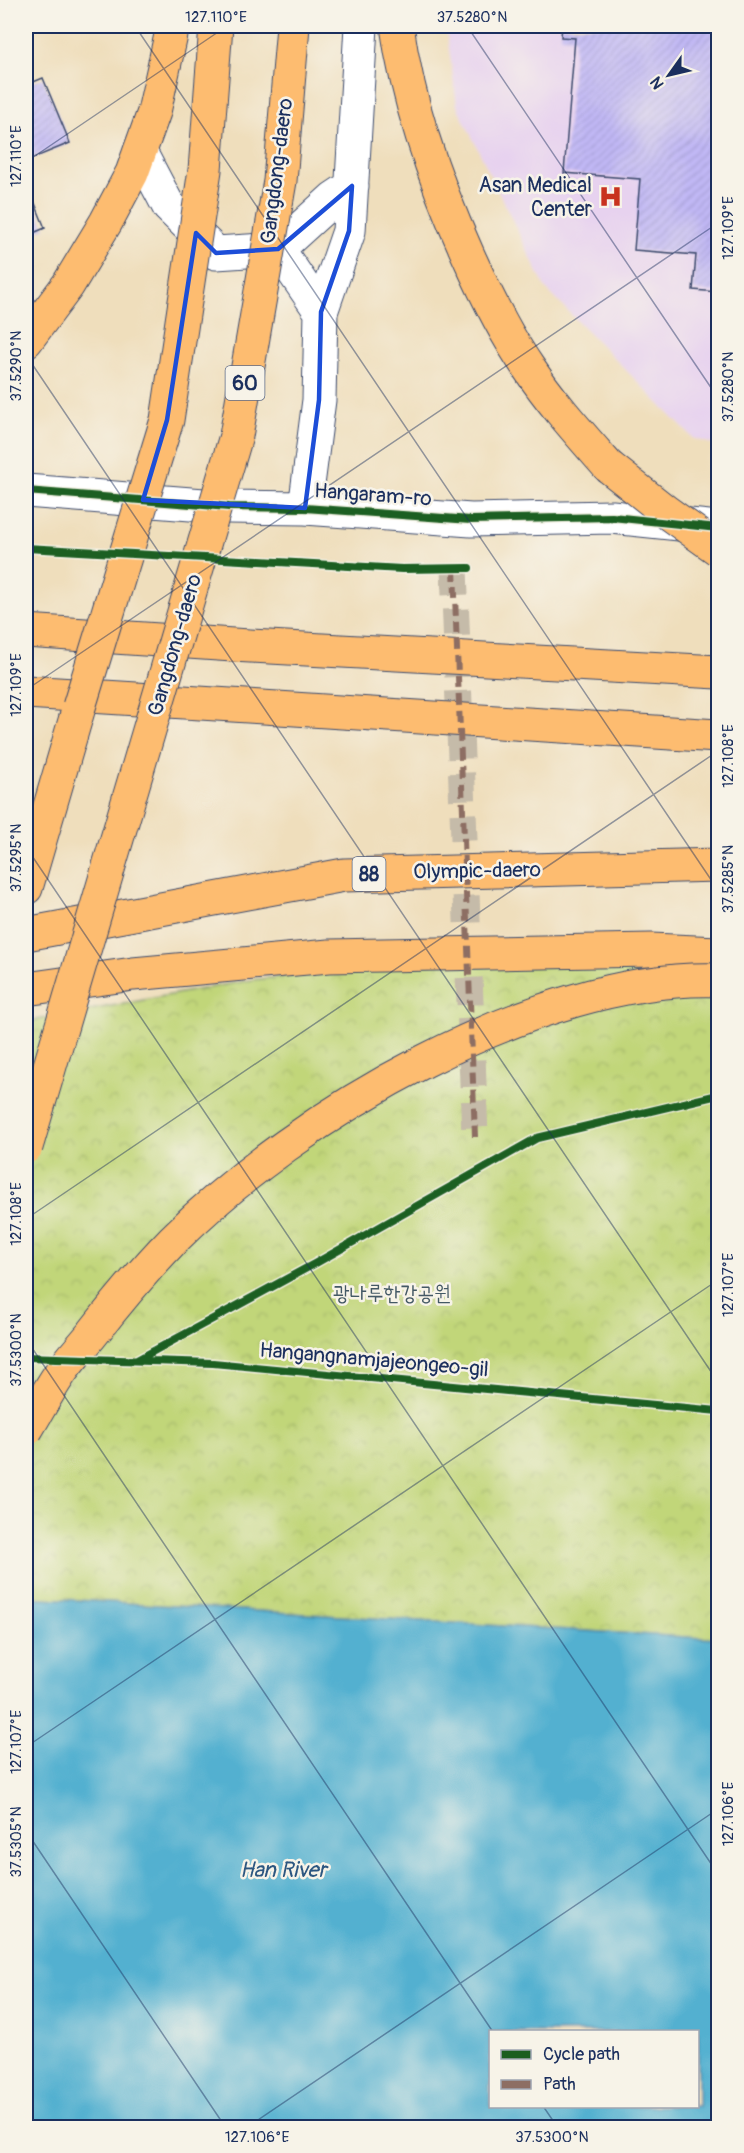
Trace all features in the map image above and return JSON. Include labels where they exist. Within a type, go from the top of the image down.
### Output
[{"type":"main road","points":[[26,341],[68,285],[132,173],[154,112],[171,35],[170,26]]},
{"type":"main road","points":[[26,888],[167,420],[205,170],[216,26]]},
{"type":"main road","name":"Gangdong-daero","points":[[26,1147],[236,436],[280,181],[293,26]]},
{"type":"main road","points":[[397,26],[412,103],[452,220],[503,326],[528,367],[563,414],[608,466],[718,549]]},
{"type":"main road","points":[[26,631],[718,672]]},
{"type":"main road","points":[[26,692],[718,736]]},
{"type":"main road","name":"Olympic-daero","points":[[26,934],[344,875],[718,865]]},
{"type":"main road","points":[[651,950],[718,962]]},
{"type":"main road","points":[[26,989],[133,974],[329,956],[651,950],[718,953]]},
{"type":"main road","points":[[26,1430],[60,1374],[118,1301],[173,1240],[227,1190],[283,1148],[344,1107],[410,1070],[516,1019],[615,989],[655,982],[718,980]]},
{"type":"street","points":[[305,508],[319,400],[321,312],[349,231],[361,26]]},
{"type":"street","points":[[140,152],[169,207],[216,253],[278,249],[334,198],[352,186]]},
{"type":"street","points":[[278,249],[321,312]]},
{"type":"street","name":"Hangaram-ro","points":[[26,491],[229,507],[305,508],[471,520],[612,517],[718,528]]},
{"type":"highlighted area","points":[[352,186],[349,231],[321,312],[319,400],[305,508],[143,500],[167,420],[196,233],[216,253],[278,249]]},
{"type":"shaded area","name":"Asan Medical Center","points":[[446,26],[718,26],[718,446],[693,438],[546,289],[457,106]]},
{"type":"green space","name":"광나루한강공원","points":[[508,953],[718,959],[718,1639],[26,1597],[26,1022],[250,980]]},
{"type":"water","name":"Han River","points":[[26,1597],[718,1639],[718,2127],[26,2127]]},
{"type":"building","points":[[562,26],[718,26],[718,292],[693,290],[696,255],[634,250],[640,179],[564,173],[575,38],[561,37]]},
{"type":"building","points":[[43,78],[70,143],[26,161],[26,85]]},
{"type":"building","points":[[26,181],[45,228],[26,236]]},
{"type":"tunnel","points":[[454,568],[475,1137]]},
{"type":"marked path","points":[[454,568],[475,1137]]},
{"type":"cycle path","points":[[26,491],[229,507],[305,508],[471,520],[612,517],[718,528]]},
{"type":"cycle path","points":[[26,548],[402,569],[469,568]]},
{"type":"cycle path","points":[[137,1360],[316,1263],[537,1138],[718,1095]]},
{"type":"cycle path","name":"Hangangnamjajeongeo-gil","points":[[26,1357],[213,1363],[718,1411]]},
{"type":"place","name":"Asan Medical Center","points":[[610,197]]}]
